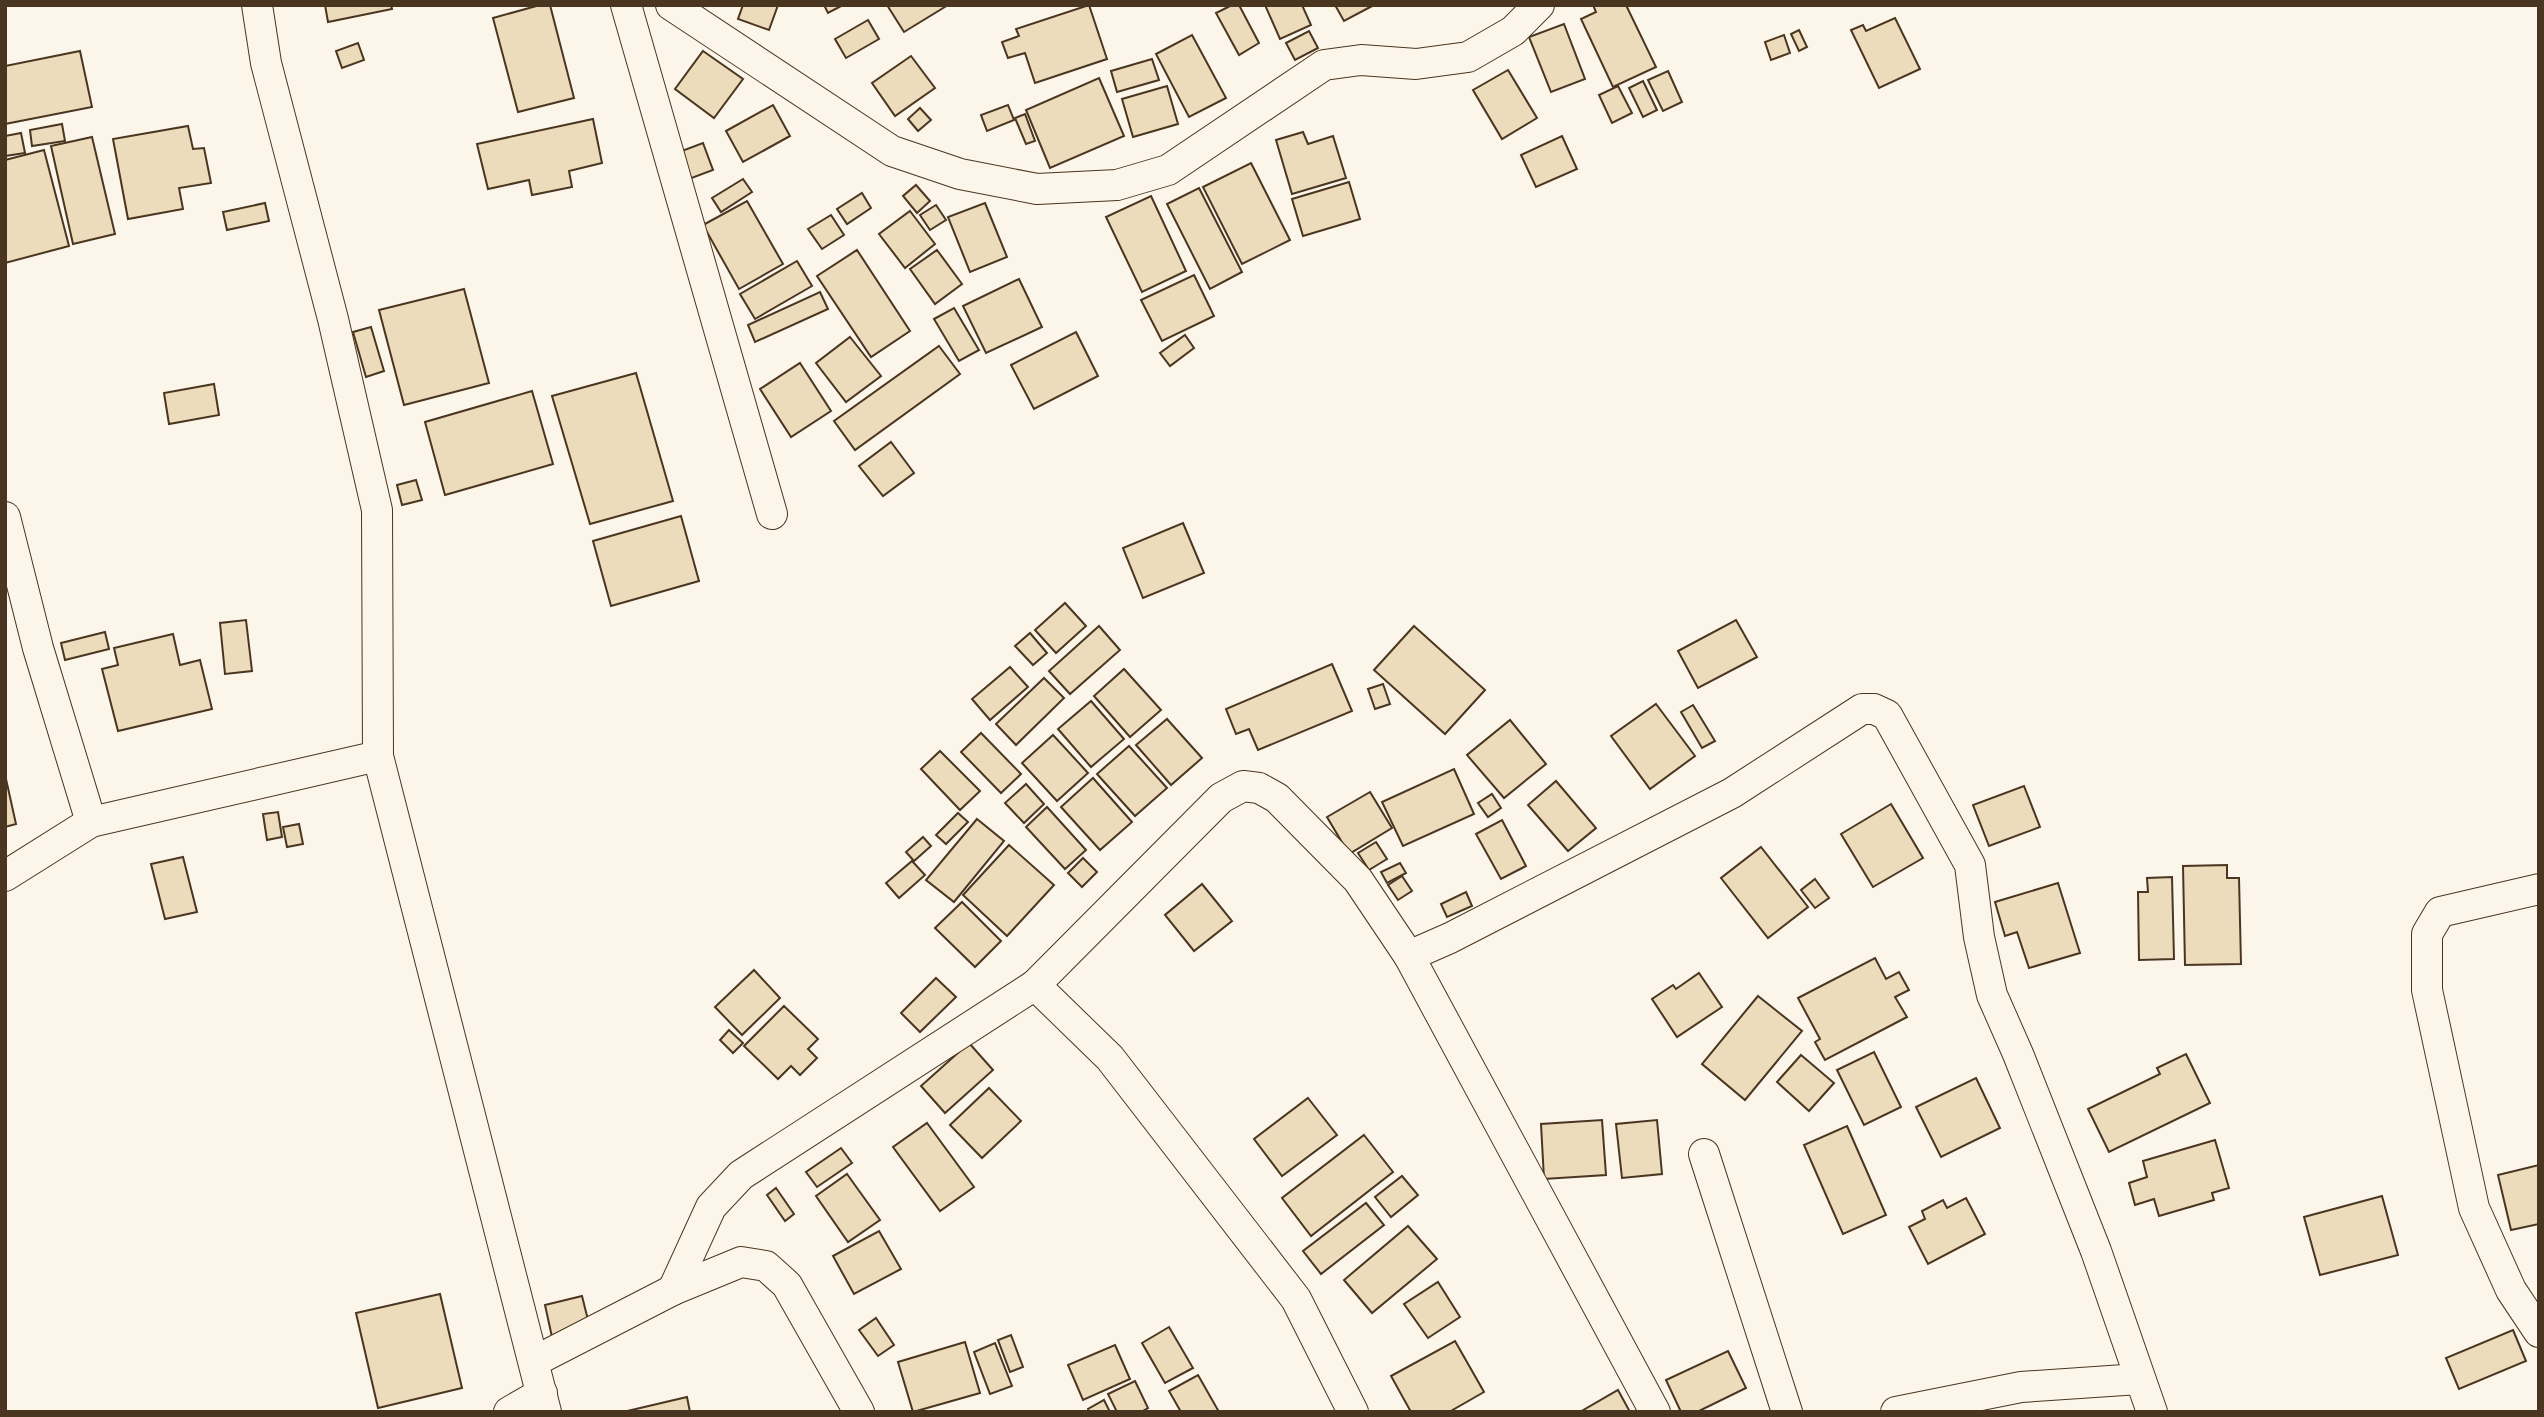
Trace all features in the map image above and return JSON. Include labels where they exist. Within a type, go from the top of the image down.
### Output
[{"type":"street","points":[[257,5],[266,63],[333,319],[377,510],[378,755],[544,1402],[509,1412]]},
{"type":"street","points":[[626,5],[772,514]]},
{"type":"street","points":[[671,5],[892,151],[960,174],[1037,189],[1117,185],[1168,170],[1324,65],[1361,60],[1416,64],[1468,57],[1513,31],[1539,5]]},
{"type":"street","points":[[5,517],[38,648],[91,822]]},
{"type":"street","points":[[1409,956],[1450,938],[1731,793],[1861,709],[1874,709],[1886,715],[1970,865],[1979,937],[1992,995],[2096,1251],[2151,1412]]},
{"type":"street","points":[[5,876],[91,822],[378,755]]},
{"type":"street","points":[[673,1290],[711,1207],[741,1175],[1035,985],[1221,797],[1243,786],[1259,788],[1277,797],[1357,880],[1409,956],[1656,1412]]},
{"type":"street","points":[[2539,889],[2440,912],[2427,934],[2427,990],[2474,1208],[2511,1290],[2539,1332]]},
{"type":"street","points":[[1035,985],[1110,1058],[1296,1298],[1353,1412]]},
{"type":"street","points":[[1704,1154],[1787,1412]]},
{"type":"street","points":[[535,1361],[673,1290],[741,1262],[766,1266],[787,1285],[859,1412]]},
{"type":"street","points":[[1896,1412],[2021,1387],[2139,1380]]},
{"type":"building","points":[[325,5],[391,5],[392,9],[328,22]]},
{"type":"building","points":[[540,5],[550,5],[574,98],[518,112],[493,18]]},
{"type":"building","points":[[743,5],[778,5],[769,30],[738,19]]},
{"type":"building","points":[[824,5],[843,5],[828,13]]},
{"type":"building","points":[[887,5],[948,5],[904,32]]},
{"type":"building","points":[[1089,5],[1107,59],[1035,83],[1025,53],[1008,58],[1002,42],[1019,36],[1016,29]]},
{"type":"building","points":[[1232,5],[1239,5],[1259,43],[1239,55],[1216,13]]},
{"type":"building","points":[[1265,5],[1302,5],[1311,25],[1280,39]]},
{"type":"building","points":[[1335,5],[1374,5],[1344,21]]},
{"type":"building","points":[[1593,5],[1626,5],[1656,67],[1613,87],[1581,19],[1596,12]]},
{"type":"building","points":[[1895,18],[1920,69],[1879,88],[1851,30],[1863,25],[1866,31]]},
{"type":"building","points":[[868,20],[879,39],[846,58],[835,39]]},
{"type":"building","points":[[1564,24],[1585,79],[1551,92],[1529,37]]},
{"type":"building","points":[[1799,30],[1807,47],[1799,51],[1791,34]]},
{"type":"building","points":[[1309,31],[1318,48],[1295,60],[1286,43]]},
{"type":"building","points":[[1192,35],[1226,98],[1189,117],[1156,54]]},
{"type":"building","points":[[1784,35],[1790,53],[1771,60],[1765,42]]},
{"type":"building","points":[[358,43],[364,60],[342,68],[336,51]]},
{"type":"building","points":[[80,51],[92,107],[5,124],[5,66]]},
{"type":"building","points":[[703,51],[743,79],[714,118],[675,89]]},
{"type":"building","points":[[911,56],[935,88],[895,116],[872,83]]},
{"type":"building","points":[[1152,59],[1159,80],[1117,92],[1111,71]]},
{"type":"building","points":[[1508,70],[1537,118],[1502,139],[1473,90]]},
{"type":"building","points":[[1668,71],[1682,102],[1663,111],[1648,80]]},
{"type":"building","points":[[1099,78],[1124,136],[1050,168],[1026,110]]},
{"type":"building","points":[[1643,81],[1657,110],[1643,117],[1629,88]]},
{"type":"building","points":[[1167,86],[1178,124],[1133,137],[1122,99]]},
{"type":"building","points":[[1618,86],[1632,113],[1612,123],[1599,95]]},
{"type":"building","points":[[773,105],[790,136],[743,162],[726,131]]},
{"type":"building","points":[[1008,105],[1014,120],[987,131],[981,115]]},
{"type":"building","points":[[920,108],[931,120],[918,131],[908,119]]},
{"type":"building","points":[[1025,114],[1035,141],[1026,144],[1015,118]]},
{"type":"building","points":[[593,119],[602,163],[569,171],[572,187],[532,195],[529,180],[488,189],[477,144]]},
{"type":"building","points":[[62,124],[65,141],[32,146],[30,130]]},
{"type":"building","points":[[188,126],[193,149],[204,148],[211,183],[179,188],[183,209],[128,219],[113,139]]},
{"type":"building","points":[[1303,132],[1308,144],[1333,136],[1346,178],[1292,194],[1276,140]]},
{"type":"building","points":[[21,133],[25,153],[5,156],[5,136]]},
{"type":"building","points":[[1562,136],[1577,169],[1536,187],[1521,155]]},
{"type":"building","points":[[92,137],[115,234],[73,244],[51,146]]},
{"type":"building","points":[[703,143],[713,170],[689,179],[679,152]]},
{"type":"building","points":[[44,150],[69,246],[5,263],[5,160]]},
{"type":"building","points":[[1251,163],[1290,240],[1242,264],[1203,187]]},
{"type":"building","points":[[743,179],[752,192],[721,212],[712,198]]},
{"type":"building","points":[[1349,182],[1360,219],[1303,236],[1292,199]]},
{"type":"building","points":[[916,185],[930,201],[917,213],[903,196]]},
{"type":"building","points":[[1199,188],[1242,272],[1210,289],[1167,204]]},
{"type":"building","points":[[862,193],[871,208],[847,224],[837,209]]},
{"type":"building","points":[[1151,196],[1186,271],[1142,292],[1106,217]]},
{"type":"building","points":[[747,201],[783,264],[739,289],[703,225]]},
{"type":"building","points":[[265,203],[269,221],[227,230],[223,212]]},
{"type":"building","points":[[985,203],[1007,257],[970,272],[948,217]]},
{"type":"building","points":[[936,205],[946,220],[930,230],[920,215]]},
{"type":"building","points":[[910,211],[935,244],[905,268],[879,234]]},
{"type":"building","points":[[831,215],[844,235],[822,249],[808,229]]},
{"type":"building","points":[[857,250],[910,331],[871,357],[817,276]]},
{"type":"building","points":[[937,250],[962,284],[935,304],[910,269]]},
{"type":"building","points":[[797,261],[812,286],[755,319],[740,294]]},
{"type":"building","points":[[1194,275],[1214,316],[1162,341],[1141,300]]},
{"type":"building","points":[[1019,279],[1042,327],[986,353],[963,306]]},
{"type":"building","points":[[464,289],[489,383],[404,405],[379,310]]},
{"type":"building","points":[[820,292],[828,309],[755,342],[748,325]]},
{"type":"building","points":[[954,308],[979,350],[959,361],[934,319]]},
{"type":"building","points":[[371,327],[384,371],[366,377],[353,332]]},
{"type":"building","points":[[1076,332],[1098,376],[1034,409],[1011,365]]},
{"type":"building","points":[[1185,335],[1194,348],[1170,366],[1160,353]]},
{"type":"building","points":[[850,337],[881,376],[846,402],[816,363]]},
{"type":"building","points":[[939,346],[960,374],[855,450],[834,421]]},
{"type":"building","points":[[800,363],[831,411],[791,437],[760,389]]},
{"type":"building","points":[[636,373],[673,501],[590,524],[552,396]]},
{"type":"building","points":[[214,384],[219,415],[169,424],[164,393]]},
{"type":"building","points":[[532,391],[553,464],[445,495],[425,422]]},
{"type":"building","points":[[891,442],[914,473],[883,496],[859,466]]},
{"type":"building","points":[[416,480],[422,500],[402,505],[397,485]]},
{"type":"building","points":[[681,516],[699,581],[611,606],[593,541]]},
{"type":"building","points":[[1183,523],[1204,573],[1143,598],[1123,548]]},
{"type":"building","points":[[1065,603],[1086,626],[1056,653],[1035,630]]},
{"type":"building","points":[[246,620],[252,671],[225,674],[220,623]]},
{"type":"building","points":[[1736,620],[1757,657],[1698,688],[1678,651]]},
{"type":"building","points":[[1099,626],[1120,650],[1070,694],[1049,671]]},
{"type":"building","points":[[1414,626],[1485,690],[1445,734],[1374,670]]},
{"type":"building","points":[[105,632],[109,649],[65,660],[61,643]]},
{"type":"building","points":[[1030,633],[1047,653],[1033,665],[1015,646]]},
{"type":"building","points":[[173,634],[180,665],[200,660],[212,709],[118,731],[102,669],[118,665],[114,648]]},
{"type":"building","points":[[1332,664],[1352,711],[1258,750],[1249,729],[1236,734],[1226,709]]},
{"type":"building","points":[[1010,667],[1028,687],[990,720],[972,699]]},
{"type":"building","points":[[1124,669],[1161,710],[1130,737],[1094,696]]},
{"type":"building","points":[[1044,678],[1064,698],[1016,745],[996,724]]},
{"type":"building","points":[[1383,684],[1390,704],[1375,709],[1368,689]]},
{"type":"building","points":[[1091,701],[1124,739],[1091,767],[1058,729]]},
{"type":"building","points":[[1656,704],[1695,756],[1650,789],[1611,736]]},
{"type":"building","points":[[1693,705],[1715,741],[1702,748],[1681,712]]},
{"type":"building","points":[[1167,719],[1202,758],[1171,785],[1136,745]]},
{"type":"building","points":[[1510,720],[1546,764],[1504,798],[1467,755]]},
{"type":"building","points":[[981,733],[1021,774],[1001,793],[961,752]]},
{"type":"building","points":[[1053,735],[1088,773],[1057,801],[1022,763]]},
{"type":"building","points":[[1129,746],[1167,788],[1135,816],[1097,774]]},
{"type":"building","points":[[940,751],[980,791],[960,810],[921,769]]},
{"type":"building","points":[[1454,769],[1474,814],[1403,846],[1382,802]]},
{"type":"building","points":[[1093,778],[1132,822],[1100,850],[1061,807]]},
{"type":"building","points":[[5,779],[16,824],[5,827]]},
{"type":"building","points":[[1556,781],[1596,828],[1568,851],[1528,805]]},
{"type":"building","points":[[1026,784],[1044,804],[1024,823],[1005,803]]},
{"type":"building","points":[[2024,786],[2040,827],[1989,846],[1973,805]]},
{"type":"building","points":[[1370,792],[1392,828],[1349,854],[1327,817]]},
{"type":"building","points":[[1492,794],[1501,808],[1488,817],[1478,803]]},
{"type":"building","points":[[1891,804],[1923,858],[1873,887],[1841,834]]},
{"type":"building","points":[[1047,807],[1086,850],[1065,869],[1026,827]]},
{"type":"building","points":[[278,812],[282,837],[267,840],[263,814]]},
{"type":"building","points":[[958,813],[968,822],[946,844],[936,835]]},
{"type":"building","points":[[977,819],[1004,841],[954,902],[926,880]]},
{"type":"building","points":[[1502,820],[1526,866],[1501,879],[1476,834]]},
{"type":"building","points":[[299,824],[303,844],[287,847],[283,827]]},
{"type":"building","points":[[923,837],[931,846],[914,861],[906,852]]},
{"type":"building","points":[[1376,842],[1387,859],[1369,870],[1358,853]]},
{"type":"building","points":[[1009,845],[1054,885],[1007,936],[963,895]]},
{"type":"building","points":[[1761,847],[1808,907],[1768,938],[1721,878]]},
{"type":"building","points":[[183,857],[197,912],[165,919],[151,864]]},
{"type":"building","points":[[1083,858],[1097,872],[1082,887],[1068,873]]},
{"type":"building","points":[[912,861],[925,875],[899,898],[886,883]]},
{"type":"building","points":[[1400,863],[1406,873],[1387,883],[1381,872]]},
{"type":"building","points":[[2227,865],[2227,878],[2239,878],[2241,964],[2185,965],[2183,866]]},
{"type":"building","points":[[1402,876],[1412,891],[1398,900],[1388,885]]},
{"type":"building","points":[[2172,877],[2174,959],[2139,960],[2138,892],[2148,892],[2147,878]]},
{"type":"building","points":[[1815,879],[1829,898],[1815,908],[1801,890]]},
{"type":"building","points":[[2058,883],[2080,953],[2029,968],[2017,932],[2005,936],[1995,902]]},
{"type":"building","points":[[1202,884],[1232,921],[1194,951],[1165,915]]},
{"type":"building","points":[[1466,892],[1472,906],[1447,917],[1441,904]]},
{"type":"building","points":[[962,902],[1001,941],[975,967],[935,928]]},
{"type":"building","points":[[1875,958],[1886,979],[1899,972],[1909,990],[1895,997],[1907,1017],[1825,1060],[1815,1042],[1820,1039],[1798,998]]},
{"type":"building","points":[[754,970],[780,998],[742,1035],[715,1007]]},
{"type":"building","points":[[1699,973],[1722,1007],[1677,1037],[1652,999],[1673,985],[1676,989]]},
{"type":"building","points":[[936,978],[956,997],[920,1032],[901,1013]]},
{"type":"building","points":[[1758,996],[1802,1031],[1745,1100],[1702,1064]]},
{"type":"building","points":[[784,1006],[818,1039],[808,1049],[817,1058],[800,1075],[791,1066],[778,1079],[744,1046]]},
{"type":"building","points":[[729,1030],[743,1043],[733,1053],[720,1040]]},
{"type":"building","points":[[969,1043],[993,1070],[945,1113],[921,1086]]},
{"type":"building","points":[[1874,1052],[1901,1107],[1864,1125],[1837,1070]]},
{"type":"building","points":[[2186,1054],[2210,1103],[2109,1152],[2088,1109],[2160,1074],[2157,1068]]},
{"type":"building","points":[[1801,1055],[1834,1083],[1809,1111],[1777,1082]]},
{"type":"building","points":[[1976,1078],[2000,1128],[1941,1157],[1916,1107]]},
{"type":"building","points":[[989,1088],[1021,1121],[982,1158],[950,1125]]},
{"type":"building","points":[[1308,1098],[1337,1135],[1282,1176],[1254,1139]]},
{"type":"building","points":[[1602,1120],[1606,1175],[1544,1179],[1541,1124]]},
{"type":"building","points":[[1657,1120],[1662,1174],[1622,1178],[1616,1124]]},
{"type":"building","points":[[927,1123],[974,1187],[940,1211],[893,1147]]},
{"type":"building","points":[[1847,1126],[1886,1215],[1843,1234],[1804,1145]]},
{"type":"building","points":[[1364,1135],[1393,1172],[1311,1236],[1282,1198]]},
{"type":"building","points":[[2215,1140],[2229,1188],[2212,1193],[2214,1200],[2159,1216],[2154,1199],[2135,1205],[2129,1183],[2147,1177],[2143,1161]]},
{"type":"building","points":[[841,1148],[852,1163],[817,1187],[806,1172]]},
{"type":"building","points":[[2539,1165],[2539,1224],[2511,1230],[2498,1175]]},
{"type":"building","points":[[847,1174],[880,1220],[848,1242],[816,1196]]},
{"type":"building","points":[[1402,1176],[1418,1195],[1391,1217],[1375,1197]]},
{"type":"building","points":[[776,1188],[794,1214],[785,1221],[767,1195]]},
{"type":"building","points":[[2382,1196],[2398,1255],[2320,1275],[2304,1217]]},
{"type":"building","points":[[1966,1198],[1985,1234],[1928,1264],[1909,1227],[1925,1219],[1922,1211],[1943,1200],[1947,1208]]},
{"type":"building","points":[[1366,1203],[1384,1225],[1321,1274],[1303,1251]]},
{"type":"building","points":[[1408,1226],[1437,1259],[1372,1313],[1344,1280]]},
{"type":"building","points":[[879,1231],[901,1269],[854,1294],[833,1256]]},
{"type":"building","points":[[1438,1282],[1460,1317],[1428,1338],[1404,1304]]},
{"type":"building","points":[[440,1294],[462,1388],[378,1408],[356,1313]]},
{"type":"building","points":[[582,1296],[590,1328],[552,1337],[545,1305]]},
{"type":"building","points":[[876,1318],[894,1345],[878,1356],[859,1330]]},
{"type":"building","points":[[1169,1327],[1193,1368],[1165,1383],[1142,1343]]},
{"type":"building","points":[[2513,1330],[2526,1361],[2459,1389],[2446,1358]]},
{"type":"building","points":[[1011,1335],[1023,1367],[1010,1372],[998,1340]]},
{"type":"building","points":[[1455,1341],[1484,1392],[1449,1412],[1411,1412],[1391,1376]]},
{"type":"building","points":[[965,1342],[980,1393],[913,1412],[898,1362]]},
{"type":"building","points":[[995,1343],[1012,1386],[990,1394],[974,1352]]},
{"type":"building","points":[[1115,1345],[1130,1379],[1083,1400],[1068,1365]]},
{"type":"building","points":[[1728,1351],[1746,1388],[1697,1412],[1681,1412],[1666,1380]]},
{"type":"building","points":[[1198,1375],[1219,1412],[1181,1412],[1169,1391]]},
{"type":"building","points":[[1135,1381],[1148,1408],[1141,1412],[1117,1412],[1108,1394]]},
{"type":"building","points":[[1618,1390],[1630,1412],[1580,1412]]},
{"type":"building","points":[[687,1397],[690,1412],[623,1412]]},
{"type":"building","points":[[1104,1400],[1110,1412],[1089,1412],[1088,1409]]}]
